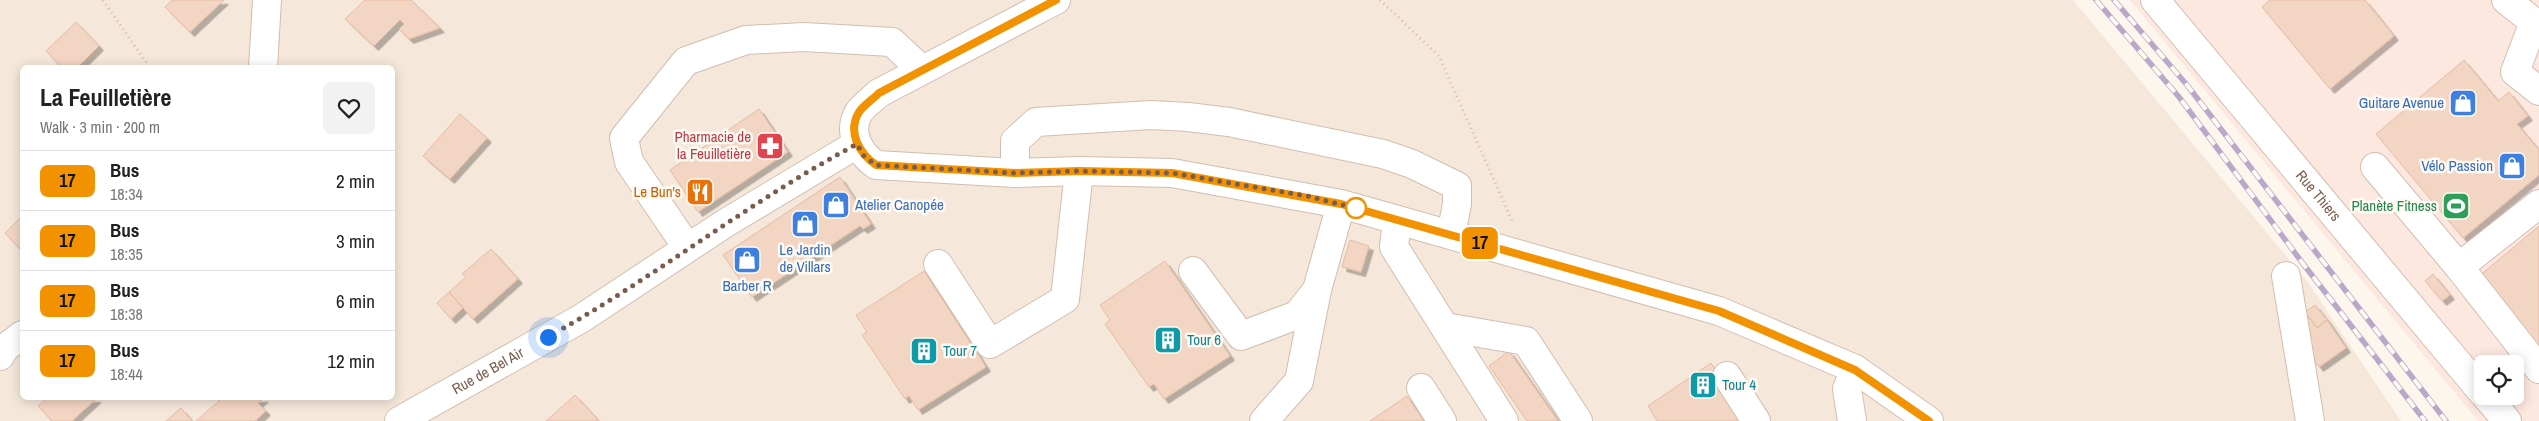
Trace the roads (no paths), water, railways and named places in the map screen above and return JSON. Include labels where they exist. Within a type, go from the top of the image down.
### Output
[{"type":"street","points":[[263,65],[268,0]]},
{"type":"street","points":[[1056,0],[879,93],[860,110],[855,122],[857,144],[864,156],[876,165],[1015,173],[1079,171],[1172,173],[1341,204],[1719,311],[1855,370],[1929,421]]},
{"type":"street","name":"Rue Thiers","points":[[2155,0],[2474,382]]},
{"type":"street","points":[[2506,0],[2537,24],[2515,72],[2539,90]]},
{"type":"street","points":[[687,247],[629,162],[624,138],[686,61],[746,40],[804,37],[892,42],[922,70]]},
{"type":"street","points":[[1015,173],[1015,141],[1036,122],[1152,115],[1229,122],[1383,154],[1412,164],[1457,186],[1458,204],[1451,235]]},
{"type":"street","name":"Rue de Bel Air","points":[[399,421],[582,318],[687,247],[857,144]]},
{"type":"street","points":[[2376,167],[2459,267],[2539,370]]},
{"type":"street","points":[[938,264],[990,344],[1065,299],[1079,171]]},
{"type":"street","points":[[1264,421],[1299,381],[1317,290],[1341,204]]},
{"type":"street","points":[[2459,267],[2539,204]]},
{"type":"street","points":[[1396,220],[1394,247],[1504,421]]},
{"type":"street","points":[[1193,271],[1242,336],[1297,315],[1317,290]]},
{"type":"street","points":[[2286,276],[2310,421]]},
{"type":"street","points":[[1445,327],[1526,341],[1578,421]]},
{"type":"street","points":[[0,356],[5,348],[20,337]]},
{"type":"street","points":[[1852,421],[1847,389],[1855,370]]},
{"type":"street","points":[[1727,376],[1756,421]]},
{"type":"street","points":[[1421,388],[1442,421]]},
{"type":"street","points":[[2494,405],[2507,421]]},
{"type":"railway","points":[[2096,0],[2179,97],[2304,265],[2425,421]]},
{"type":"railway","points":[[2114,0],[2187,85],[2446,421]]},
{"type":"place","name":"Guitare Avenue","points":[[2463,103]]},
{"type":"place","name":"Pharmacie de la Feuilletière","points":[[770,146]]},
{"type":"place","name":"Vélo Passion","points":[[2512,166]]},
{"type":"place","name":"Le Bun's","points":[[700,192]]},
{"type":"place","name":"Atelier Canopée","points":[[836,205]]},
{"type":"place","name":"Planète Fitness","points":[[2456,206]]},
{"type":"place","name":"Le Jardin de Villars","points":[[805,224]]},
{"type":"place","name":"Barber R","points":[[747,260]]},
{"type":"place","name":"Tour 6","points":[[1168,340]]},
{"type":"place","name":"Tour 7","points":[[924,351]]},
{"type":"place","name":"Tour 4","points":[[1703,385]]}]
